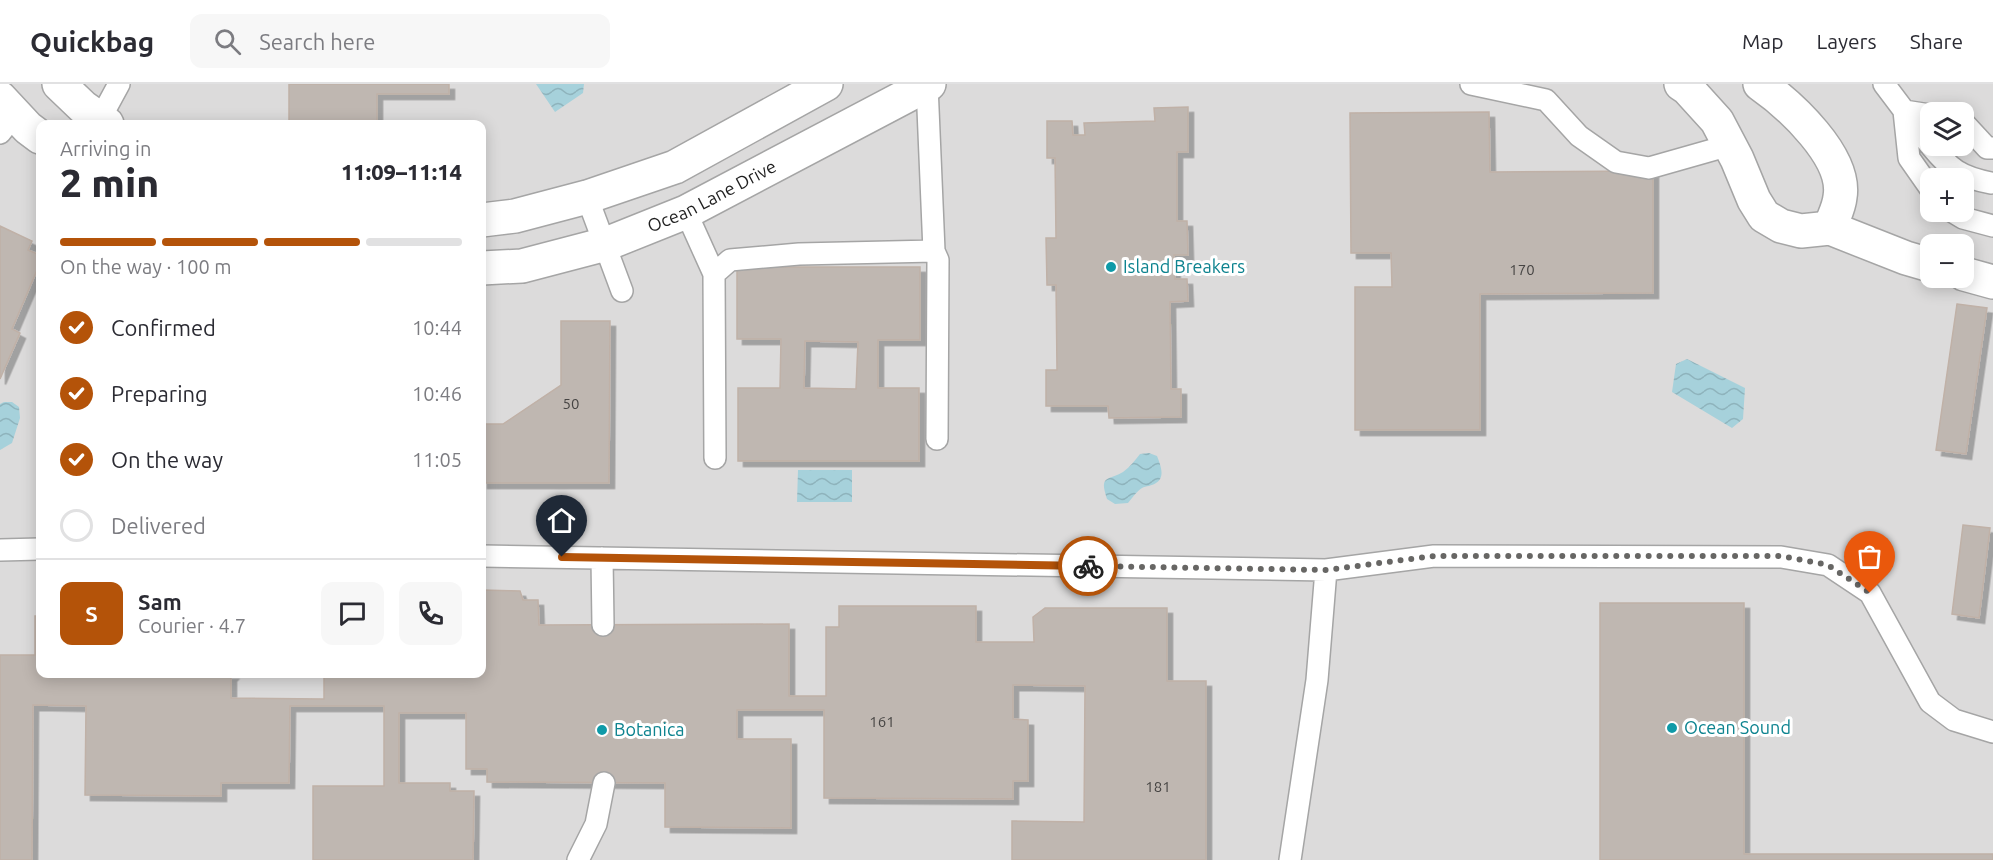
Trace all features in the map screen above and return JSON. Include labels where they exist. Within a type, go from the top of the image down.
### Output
[{"type":"street","points":[[486,220],[515,216],[587,198],[675,167],[826,84]]},
{"type":"street","points":[[1681,84],[1718,122],[1754,200],[1764,216],[1781,226],[1801,231],[1830,228],[1920,262]]},
{"type":"street","points":[[1760,84],[1773,93],[1818,137],[1838,170],[1841,196],[1830,228]]},
{"type":"street","points":[[62,85],[98,120]]},
{"type":"street","name":"Ocean Lane Drive","points":[[486,268],[522,266],[606,244],[686,212],[928,85]]},
{"type":"street","points":[[5,115],[36,134]]},
{"type":"street","points":[[1974,277],[1993,282]]},
{"type":"lane","points":[[102,120],[119,84]]},
{"type":"lane","points":[[1471,84],[1546,100],[1579,136],[1616,162],[1649,168],[1730,145]]},
{"type":"lane","points":[[1884,84],[1920,131]]},
{"type":"lane","points":[[928,85],[934,251],[938,260],[937,439]]},
{"type":"lane","points":[[1904,111],[1920,113]]},
{"type":"lane","points":[[1904,111],[1909,158],[1920,174]]},
{"type":"lane","points":[[1974,134],[1987,148],[1993,148]]},
{"type":"lane","points":[[1940,156],[1948,167],[1973,179],[1991,183]]},
{"type":"lane","points":[[587,198],[622,291]]},
{"type":"lane","points":[[686,212],[714,274],[715,458]]},
{"type":"lane","points":[[1974,221],[1993,225]]},
{"type":"lane","points":[[714,274],[730,260],[799,254],[934,251]]},
{"type":"lane","points":[[0,550],[36,549]]},
{"type":"lane","points":[[486,556],[1326,570],[1434,556],[1781,556],[1828,565],[1870,593],[1930,702],[1954,720],[1993,732]]},
{"type":"lane","points":[[602,558],[603,625]]},
{"type":"lane","points":[[1290,860],[1317,680],[1326,570]]},
{"type":"lane","points":[[578,860],[596,824],[604,783]]},
{"type":"shaded area","points":[[0,84],[1993,84],[1993,860],[0,860]]},
{"type":"water","points":[[536,84],[584,84],[583,93],[555,112]]},
{"type":"water","points":[[1687,359],[1745,388],[1743,419],[1732,428],[1672,392],[1676,364]]},
{"type":"water","points":[[12,402],[19,407],[20,418],[12,443],[0,450],[0,404]]},
{"type":"water","points":[[1149,453],[1157,456],[1161,470],[1159,480],[1153,485],[1142,488],[1128,503],[1115,504],[1107,499],[1104,482],[1123,472],[1140,454]]},
{"type":"water","points":[[798,470],[852,470],[852,502],[797,502]]},
{"type":"building","points":[[289,84],[449,84],[449,94],[377,94],[377,120],[289,120]]},
{"type":"building","name":"Island Breakers","points":[[1188,107],[1188,152],[1177,152],[1177,221],[1187,221],[1188,255],[1174,255],[1175,279],[1187,279],[1188,301],[1170,302],[1171,389],[1181,389],[1181,417],[1109,418],[1108,406],[1046,406],[1046,370],[1057,370],[1056,285],[1047,285],[1046,238],[1056,238],[1055,158],[1047,158],[1047,121],[1072,121],[1073,135],[1085,135],[1084,123],[1155,121],[1154,108]]},
{"type":"building","points":[[1489,112],[1490,172],[1653,171],[1653,293],[1480,294],[1480,430],[1355,430],[1355,287],[1392,287],[1391,253],[1351,253],[1350,113]]},
{"type":"building","points":[[0,226],[32,241],[28,250],[36,253],[36,272],[12,329],[20,333],[0,379]]},
{"type":"building","points":[[737,267],[920,267],[920,340],[878,340],[878,388],[919,388],[919,461],[738,461],[738,388],[780,388],[781,339],[737,339]],"holes":[[[805,341],[858,342],[856,389],[804,388]]]},
{"type":"building","points":[[1957,304],[1987,308],[1966,454],[1936,450]]},
{"type":"building","points":[[561,321],[610,321],[609,483],[486,483],[486,424],[503,424],[561,385]]},
{"type":"building","points":[[1963,525],[1990,528],[1979,618],[1952,614]]},
{"type":"building","name":"Botanica","points":[[486,590],[520,591],[523,600],[538,600],[539,625],[789,624],[789,696],[826,696],[826,627],[839,627],[839,606],[976,606],[976,642],[1034,642],[1033,617],[1045,608],[1167,608],[1167,681],[1206,681],[1206,860],[1012,860],[1012,821],[1084,822],[1085,686],[1013,685],[1013,719],[1028,720],[1028,781],[1013,781],[1013,799],[824,798],[824,710],[737,710],[737,739],[791,739],[791,828],[665,827],[665,783],[487,782],[487,769],[466,769],[466,713],[399,713],[399,783],[450,783],[450,791],[474,791],[473,860],[313,860],[313,786],[384,786],[384,706],[290,706],[289,783],[221,783],[221,796],[85,795],[86,706],[33,705],[32,860],[0,860],[0,655],[35,655],[35,616],[36,678],[231,678],[231,698],[324,699],[324,678],[486,678]]},
{"type":"building","name":"Ocean Sound","points":[[1600,603],[1744,603],[1744,854],[1993,854],[1993,860],[1600,860]]},
{"type":"way so far","points":[[1088,566],[1326,570],[1434,556],[1781,556],[1828,565],[1870,593]]},
{"type":"place","name":"Island Breakers","points":[[1111,267]]},
{"type":"place","name":"Ocean Sound","points":[[1672,728]]},
{"type":"place","name":"Botanica","points":[[602,730]]},
{"type":"route","points":[[562,557],[1088,566]]}]
